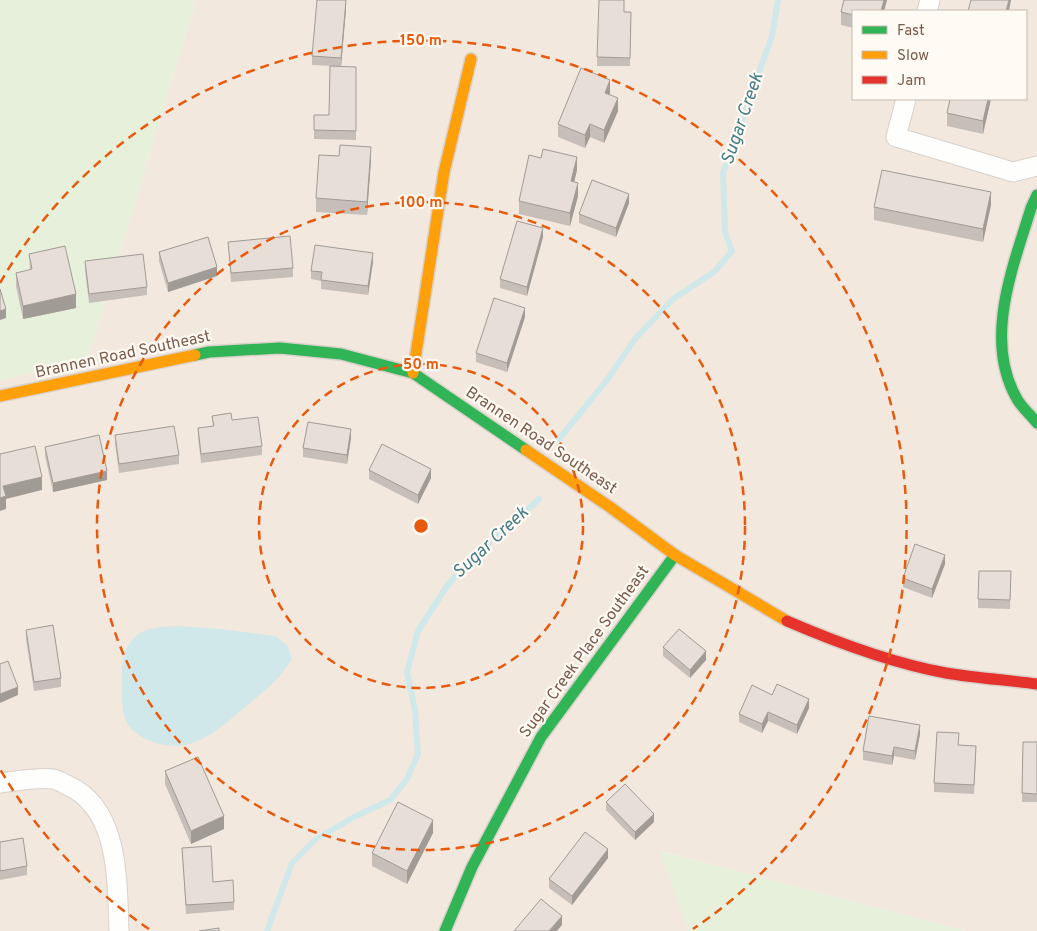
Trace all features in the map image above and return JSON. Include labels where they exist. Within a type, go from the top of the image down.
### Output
[{"type":"street","points":[[413,373],[444,172],[471,59]]},
{"type":"street","points":[[906,100],[896,137],[1013,172],[1037,166]]},
{"type":"street","points":[[1037,195],[1031,208],[1006,297],[1001,330],[1002,366],[1015,396],[1027,414],[1037,423]]},
{"type":"street","name":"Brannen Road Southeast","points":[[0,396],[209,352],[280,348],[341,354],[413,373],[610,507],[675,554],[786,621],[846,646],[899,662],[946,673],[1037,684]]},
{"type":"street","name":"Sugar Creek Place Southeast","points":[[445,931],[472,867],[541,737],[675,554]]},
{"type":"street","points":[[0,783],[54,779],[80,791],[93,805],[105,825],[116,862],[119,931]]},
{"type":"shaded area","points":[[196,0],[1037,0],[1037,931],[966,931],[660,851],[689,931],[0,931],[0,381],[89,356]]},
{"type":"green space","points":[[0,0],[196,0],[89,356],[0,381]]},
{"type":"green space","points":[[659,851],[966,931],[689,931]]},
{"type":"water","points":[[177,626],[275,636],[287,645],[292,659],[267,688],[217,730],[196,742],[172,746],[146,739],[129,727],[122,706],[122,671],[125,651],[134,638],[144,631],[154,628]]},
{"type":"building","points":[[317,0],[346,0],[341,58],[312,56]]},
{"type":"building","points":[[599,0],[624,0],[624,12],[631,12],[630,58],[597,57]]},
{"type":"building","points":[[844,0],[884,0],[881,10],[852,10],[852,15],[841,12]]},
{"type":"building","points":[[971,0],[1009,0],[1006,10],[968,10]]},
{"type":"building","points":[[330,66],[356,67],[356,131],[314,130],[314,115],[329,115]]},
{"type":"building","points":[[581,68],[610,80],[605,93],[618,98],[604,130],[590,124],[585,135],[558,124]]},
{"type":"building","points":[[950,100],[988,100],[983,121],[947,113]]},
{"type":"building","points":[[340,145],[371,147],[367,202],[316,198],[319,155],[339,156]]},
{"type":"building","points":[[543,149],[577,157],[571,181],[578,183],[570,213],[519,201],[529,155],[541,158]]},
{"type":"building","points":[[882,170],[991,192],[983,229],[874,207]]},
{"type":"building","points":[[592,180],[629,194],[616,228],[579,214]]},
{"type":"building","points":[[517,221],[543,228],[527,287],[500,279]]},
{"type":"building","points":[[290,236],[293,268],[231,273],[228,242]]},
{"type":"building","points":[[208,237],[217,267],[168,283],[159,252]]},
{"type":"building","points":[[315,245],[373,253],[368,286],[321,280],[322,272],[311,271]]},
{"type":"building","points":[[65,246],[76,294],[23,306],[16,273],[32,269],[29,254]]},
{"type":"building","points":[[143,254],[147,287],[89,294],[85,261]]},
{"type":"building","points":[[0,289],[6,309],[0,311]]},
{"type":"building","points":[[494,298],[525,308],[507,363],[476,353]]},
{"type":"building","points":[[231,413],[232,420],[258,417],[262,446],[201,454],[198,428],[214,426],[212,416]]},
{"type":"building","points":[[308,422],[351,429],[347,455],[303,448]]},
{"type":"building","points":[[174,426],[179,455],[119,464],[115,435]]},
{"type":"building","points":[[99,435],[107,471],[53,483],[45,447]]},
{"type":"building","points":[[382,444],[431,469],[418,495],[369,470]]},
{"type":"building","points":[[35,446],[42,477],[3,486],[6,496],[0,498],[0,454]]},
{"type":"building","points":[[915,544],[945,555],[932,589],[903,578]]},
{"type":"building","points":[[979,571],[1011,571],[1010,600],[978,599]]},
{"type":"building","points":[[53,625],[61,678],[34,682],[26,630]]},
{"type":"building","points":[[679,629],[706,651],[690,670],[663,647]]},
{"type":"building","points":[[8,661],[18,687],[0,694],[0,664]]},
{"type":"building","points":[[777,684],[809,699],[797,725],[768,712],[762,724],[739,714],[752,685],[772,695]]},
{"type":"building","points":[[869,716],[920,725],[915,751],[894,747],[892,756],[863,751]]},
{"type":"building","points":[[937,732],[959,733],[958,745],[976,746],[974,785],[934,783]]},
{"type":"building","points":[[1023,742],[1037,742],[1037,794],[1022,793]]},
{"type":"building","points":[[198,757],[224,816],[191,831],[165,771]]},
{"type":"building","points":[[625,784],[654,814],[635,832],[606,802]]},
{"type":"building","points":[[398,802],[433,820],[407,871],[372,853]]},
{"type":"building","points":[[585,832],[608,849],[572,896],[549,879]]},
{"type":"building","points":[[23,838],[27,866],[0,871],[0,842]]},
{"type":"building","points":[[211,846],[213,882],[233,880],[234,902],[186,905],[182,848]]},
{"type":"building","points":[[541,899],[562,916],[549,931],[514,931]]},
{"type":"building","points":[[219,928],[219,931],[199,931]]},
{"type":"waterway","name":"Sugar Creek","points":[[559,439],[607,380],[635,339],[673,299],[714,272],[732,251],[725,232],[723,173],[772,36],[778,0]]},
{"type":"waterway","name":"Sugar Creek","points":[[267,931],[292,863],[316,839],[356,816],[390,800],[407,779],[418,754],[415,711],[407,672],[418,631],[447,586],[473,555],[512,524],[539,499]]},
{"type":"traffic: fast","points":[[1037,195],[1016,254],[1004,304],[1002,328],[1002,353],[1007,376],[1017,399],[1037,423]]},
{"type":"traffic: fast","points":[[195,355],[209,352],[280,348],[341,354],[413,373],[526,450]]},
{"type":"traffic: fast","points":[[445,931],[472,867],[541,737],[675,555]]},
{"type":"traffic: slow","points":[[413,373],[444,172],[471,59]]},
{"type":"traffic: slow","points":[[0,396],[195,355]]},
{"type":"traffic: slow","points":[[526,450],[610,507],[675,555],[787,621]]},
{"type":"traffic: jam","points":[[787,621],[845,644],[905,664],[957,675],[1037,684]]}]
